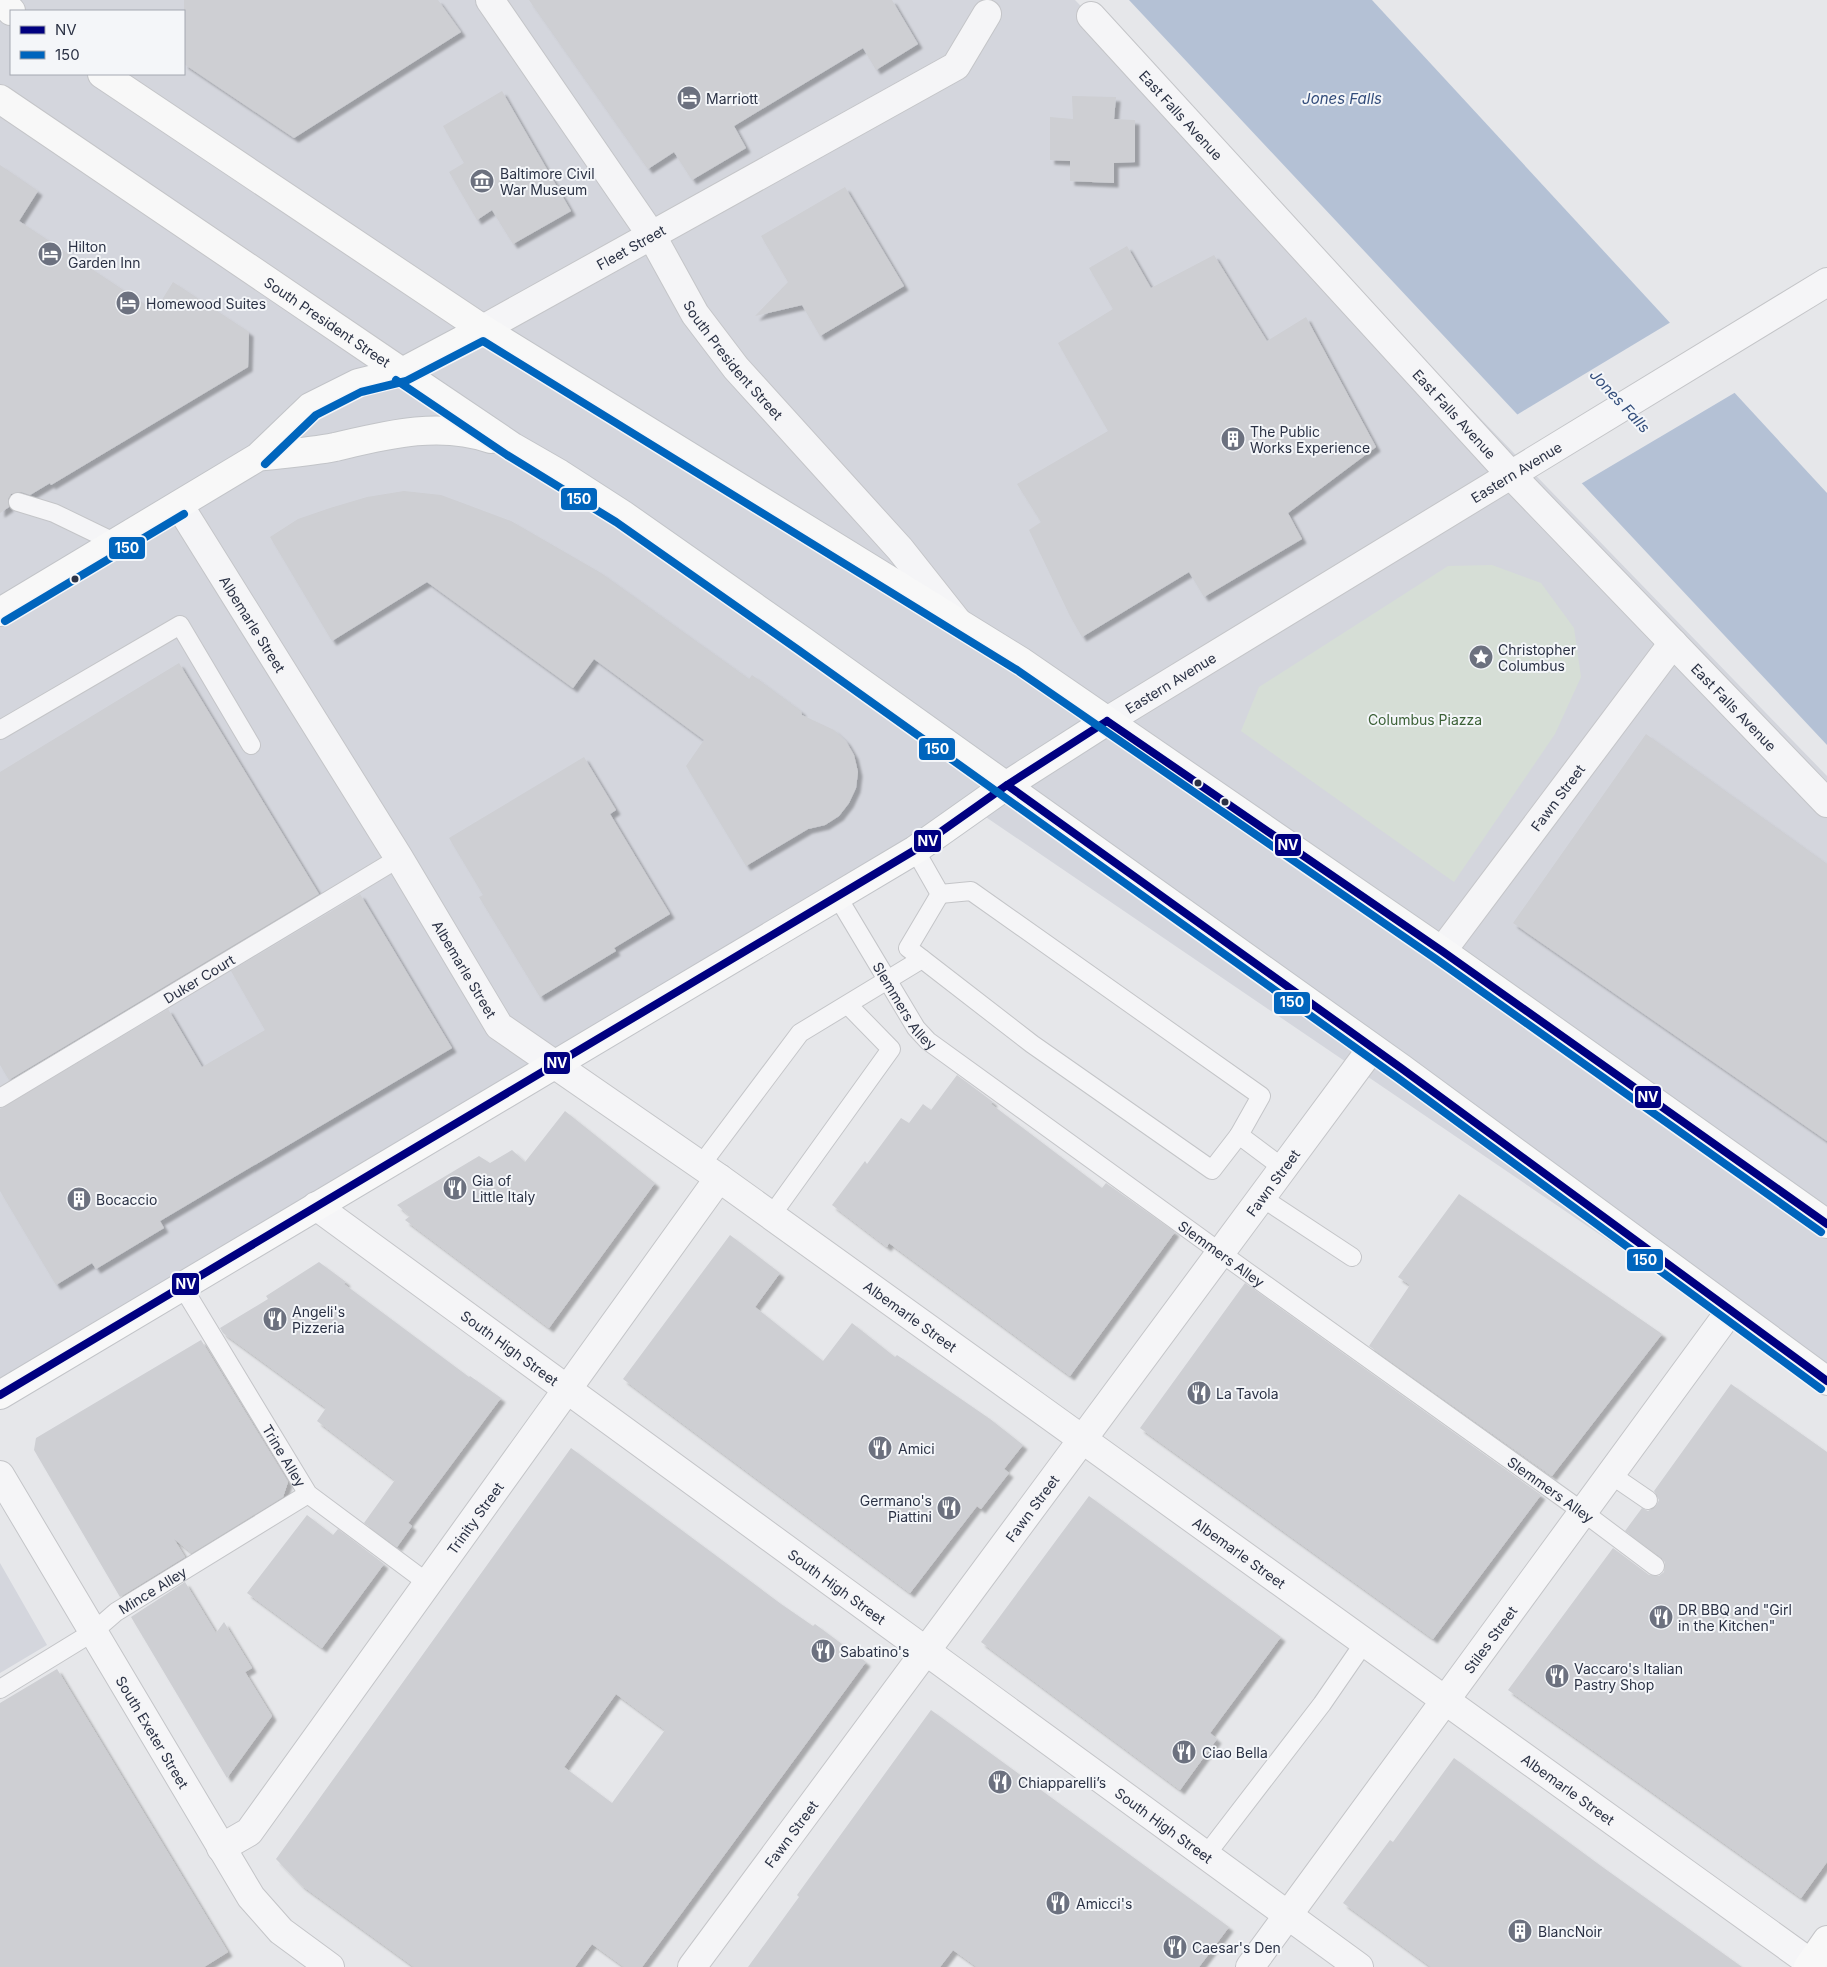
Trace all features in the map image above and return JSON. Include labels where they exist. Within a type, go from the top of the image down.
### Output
[{"type":"main road","points":[[1,0],[10,10]]},
{"type":"main road","name":"South President Street","points":[[104,75],[483,328],[1022,662],[1442,951],[1827,1224]]},
{"type":"main road","name":"South President Street","points":[[0,99],[513,447],[560,474],[622,514],[1007,785],[1372,1048],[1827,1381]]},
{"type":"main road","name":"Fleet Street","points":[[0,612],[258,457],[310,407],[358,383],[402,372],[483,328]]},
{"type":"main road","name":"Fleet Street","points":[[258,457],[334,447],[367,438],[437,430],[473,433],[513,447]]},
{"type":"main road","name":"Eastern Avenue","points":[[0,1394],[915,850],[1007,785],[1107,721]]},
{"type":"main road","points":[[1812,1966],[1827,1940]]},
{"type":"street","name":"South President Street","points":[[490,0],[652,236],[695,314],[736,368],[900,548],[957,621]]},
{"type":"street","name":"Fleet Street","points":[[483,328],[956,66],[987,14]]},
{"type":"street","name":"East Falls Avenue","points":[[1091,16],[1511,475],[1827,803]]},
{"type":"street","name":"Eastern Avenue","points":[[1107,721],[1827,282]]},
{"type":"street","name":"Albemarle Street","points":[[179,505],[399,858],[499,1026],[710,1172],[1812,1966]]},
{"type":"street","name":"Fawn Street","points":[[1442,951],[1672,643]]},
{"type":"street","name":"Fawn Street","points":[[692,1967],[1372,1048]]},
{"type":"street","name":"Trinity Street","points":[[222,1848],[248,1832],[429,1584],[568,1390],[710,1172]]},
{"type":"street","name":"South High Street","points":[[316,1206],[1359,1967]]},
{"type":"street","name":"Stiles Street","points":[[1250,1967],[1730,1311]]},
{"type":"street","name":"South Exeter Street","points":[[0,1475],[257,1904],[281,1931],[317,1964]]},
{"type":"lane","points":[[18,502],[54,513],[116,543]]},
{"type":"lane","points":[[0,730],[180,625],[251,745]]},
{"type":"lane","points":[[915,850],[940,894]]},
{"type":"lane","name":"Duker Court","points":[[0,1098],[399,858]]},
{"type":"lane","points":[[972,891],[1261,1096],[1239,1135],[1212,1170],[1032,1044],[908,948],[940,894],[972,891]]},
{"type":"lane","name":"Slemmers Alley","points":[[837,896],[916,1028],[928,1040],[1221,1253],[1583,1512],[1655,1566]]},
{"type":"lane","points":[[710,1172],[800,1033],[922,959]]},
{"type":"lane","points":[[771,1216],[891,1049],[848,1005]]},
{"type":"lane","points":[[1239,1135],[1283,1168]]},
{"type":"lane","points":[[1261,1198],[1352,1257]]},
{"type":"lane","name":"Trine Alley","points":[[182,1286],[308,1494],[429,1584]]},
{"type":"lane","points":[[1610,1474],[1648,1500]]},
{"type":"lane","name":"Mince Alley","points":[[0,1689],[93,1632],[116,1612],[308,1494]]},
{"type":"lane","points":[[1206,1855],[1322,1704],[1364,1643]]},
{"type":"shaded area","points":[[0,0],[1075,0],[1827,776],[1827,1389],[974,809],[0,1395]]},
{"type":"shaded area","points":[[0,1563],[47,1645],[0,1673]]},
{"type":"green space","name":"Columbus Piazza","points":[[1492,565],[1541,583],[1574,628],[1581,677],[1555,734],[1454,882],[1241,731],[1259,687],[1448,566]]},
{"type":"water","name":"Jones Falls","points":[[1129,0],[1372,0],[1827,493],[1827,745]]},
{"type":"pier","points":[[1671,322],[1736,392],[1579,485],[1515,416]]},
{"type":"building","points":[[184,0],[438,0],[461,32],[294,138],[185,65]]},
{"type":"building","name":"Marriott","points":[[529,0],[892,0],[918,44],[876,70],[863,48],[734,126],[746,148],[692,180],[674,152],[648,169]]},
{"type":"building","points":[[502,91],[571,211],[513,244],[492,210],[477,220],[449,172],[464,163],[443,126]]},
{"type":"building","points":[[1072,96],[1116,97],[1114,119],[1135,120],[1135,162],[1114,163],[1114,183],[1070,181],[1070,161],[1050,160],[1050,117],[1073,119]]},
{"type":"building","points":[[0,165],[38,191],[19,221],[155,311],[173,282],[249,332],[248,367],[51,485],[50,483],[30,495],[21,492],[11,494],[8,499],[9,507],[0,513]]},
{"type":"building","points":[[845,187],[904,286],[820,336],[802,305],[755,316],[788,282],[761,236]]},
{"type":"building","name":"The Public Works Experience","points":[[1127,246],[1151,288],[1214,255],[1267,341],[1306,317],[1376,447],[1288,513],[1302,539],[1204,597],[1189,572],[1082,637],[1029,530],[1041,522],[1017,484],[1108,431],[1058,343],[1113,309],[1089,268]]},
{"type":"building","points":[[404,491],[441,495],[511,521],[601,573],[749,679],[752,675],[801,711],[802,715],[834,730],[846,741],[854,755],[858,772],[856,788],[849,803],[839,816],[825,825],[808,829],[746,866],[686,766],[704,740],[594,659],[573,688],[427,582],[332,641],[270,537],[298,519],[330,508],[367,497]]},
{"type":"building","points":[[179,663],[319,894],[9,1080],[0,1065],[0,772]]},
{"type":"building","points":[[1646,734],[1827,864],[1827,1141],[1513,923]]},
{"type":"building","points":[[584,757],[616,810],[610,814],[670,914],[614,948],[616,951],[540,997],[479,897],[483,895],[449,838]]},
{"type":"building","points":[[360,894],[452,1048],[160,1221],[164,1228],[96,1269],[92,1263],[56,1285],[0,1191],[0,1109],[168,1009],[202,1067],[265,1030],[231,971]]},
{"type":"building","points":[[957,1075],[993,1102],[991,1104],[1102,1188],[1106,1183],[1175,1232],[1070,1376],[889,1243],[887,1247],[832,1205],[865,1161],[867,1164],[901,1118],[909,1123],[923,1104],[931,1110]]},
{"type":"building","points":[[565,1111],[655,1183],[549,1328],[405,1220],[410,1216],[397,1205],[479,1156],[490,1163],[512,1150],[525,1162]]},
{"type":"building","points":[[1459,1194],[1662,1334],[1552,1476],[1369,1346],[1410,1285],[1398,1277]]},
{"type":"building","points":[[730,1235],[780,1273],[755,1307],[823,1361],[852,1323],[895,1357],[897,1355],[990,1419],[1023,1445],[1004,1469],[1009,1473],[981,1509],[977,1506],[910,1593],[623,1379]]},
{"type":"building","points":[[319,1262],[346,1282],[344,1284],[469,1377],[501,1398],[408,1523],[412,1526],[397,1547],[364,1523],[395,1480],[317,1421],[326,1408],[223,1333],[220,1328],[268,1299],[266,1296]]},
{"type":"building","points":[[1245,1283],[1541,1495],[1433,1639],[1140,1428]]},
{"type":"building","points":[[201,1340],[288,1482],[283,1497],[192,1553],[174,1539],[185,1557],[120,1597],[34,1450],[36,1438]]},
{"type":"building","points":[[1731,1384],[1827,1452],[1827,1862],[1801,1898],[1508,1690],[1613,1548],[1649,1575],[1659,1576],[1664,1572],[1665,1562],[1662,1558],[1625,1531],[1642,1508],[1648,1511],[1656,1506],[1659,1500],[1654,1491]]},
{"type":"building","points":[[571,1448],[781,1604],[813,1626],[815,1624],[866,1662],[642,1967],[624,1967],[592,1944],[575,1967],[414,1967],[301,1885],[276,1859]],"holes":[[[616,1694],[665,1730],[612,1803],[564,1767]]]},
{"type":"building","points":[[1089,1496],[1281,1637],[1210,1733],[1217,1739],[1180,1790],[981,1642]]},
{"type":"building","points":[[307,1515],[333,1535],[338,1529],[384,1564],[322,1648],[247,1593]]},
{"type":"building","points":[[185,1582],[216,1633],[224,1622],[252,1668],[245,1672],[272,1716],[227,1778],[131,1617]]},
{"type":"building","points":[[57,1669],[228,1952],[204,1967],[0,1967],[0,1703]]},
{"type":"building","points":[[931,1710],[1229,1927],[1199,1967],[977,1967],[953,1950],[940,1967],[748,1967],[799,1897],[797,1895]]},
{"type":"building","points":[[1454,1758],[1742,1967],[1431,1967],[1343,1903],[1390,1840],[1393,1842]]},
{"type":"transit line","name":"150","points":[[265,464],[316,415],[361,392],[406,381],[483,341],[1017,670],[1436,959],[1821,1232]]},
{"type":"transit line","name":"150","points":[[396,380],[507,455],[616,522],[797,649],[1395,1076],[1821,1389]]},
{"type":"transit line","name":"150","points":[[5,621],[184,514]]},
{"type":"transit line","name":"NV","points":[[1107,721],[1442,951],[1827,1224]]},
{"type":"transit line","name":"NV","points":[[0,1395],[915,850],[1007,785],[1107,721]]},
{"type":"transit line","name":"NV","points":[[1007,785],[1401,1068],[1827,1381]]},
{"type":"place","name":"Marriott","points":[[689,98]]},
{"type":"place","name":"Baltimore Civil War Museum","points":[[482,181]]},
{"type":"place","name":"Hilton Garden Inn","points":[[50,254]]},
{"type":"place","name":"Homewood Suites","points":[[128,303]]},
{"type":"place","name":"The Public Works Experience","points":[[1233,439]]},
{"type":"place","name":"Christopher Columbus","points":[[1481,657]]},
{"type":"place","name":"Gia of Little Italy","points":[[455,1188]]},
{"type":"place","name":"Bocaccio","points":[[79,1199]]},
{"type":"place","name":"Angeli's Pizzeria","points":[[275,1319]]},
{"type":"place","name":"La Tavola","points":[[1199,1393]]},
{"type":"place","name":"Amici","points":[[880,1448]]},
{"type":"place","name":"Germano's Piattini","points":[[949,1508]]},
{"type":"place","name":"DR BBQ and \"Girl in the Kitchen\"","points":[[1661,1617]]},
{"type":"place","name":"Sabatino's","points":[[823,1651]]},
{"type":"place","name":"Vaccaro's Italian Pastry Shop","points":[[1557,1676]]},
{"type":"place","name":"Ciao Bella","points":[[1184,1752]]},
{"type":"place","name":"Chiapparelli’s","points":[[1000,1782]]},
{"type":"place","name":"Amicci's","points":[[1058,1903]]},
{"type":"place","name":"BlancNoir","points":[[1520,1931]]},
{"type":"place","name":"Caesar's Den","points":[[1175,1947]]}]
